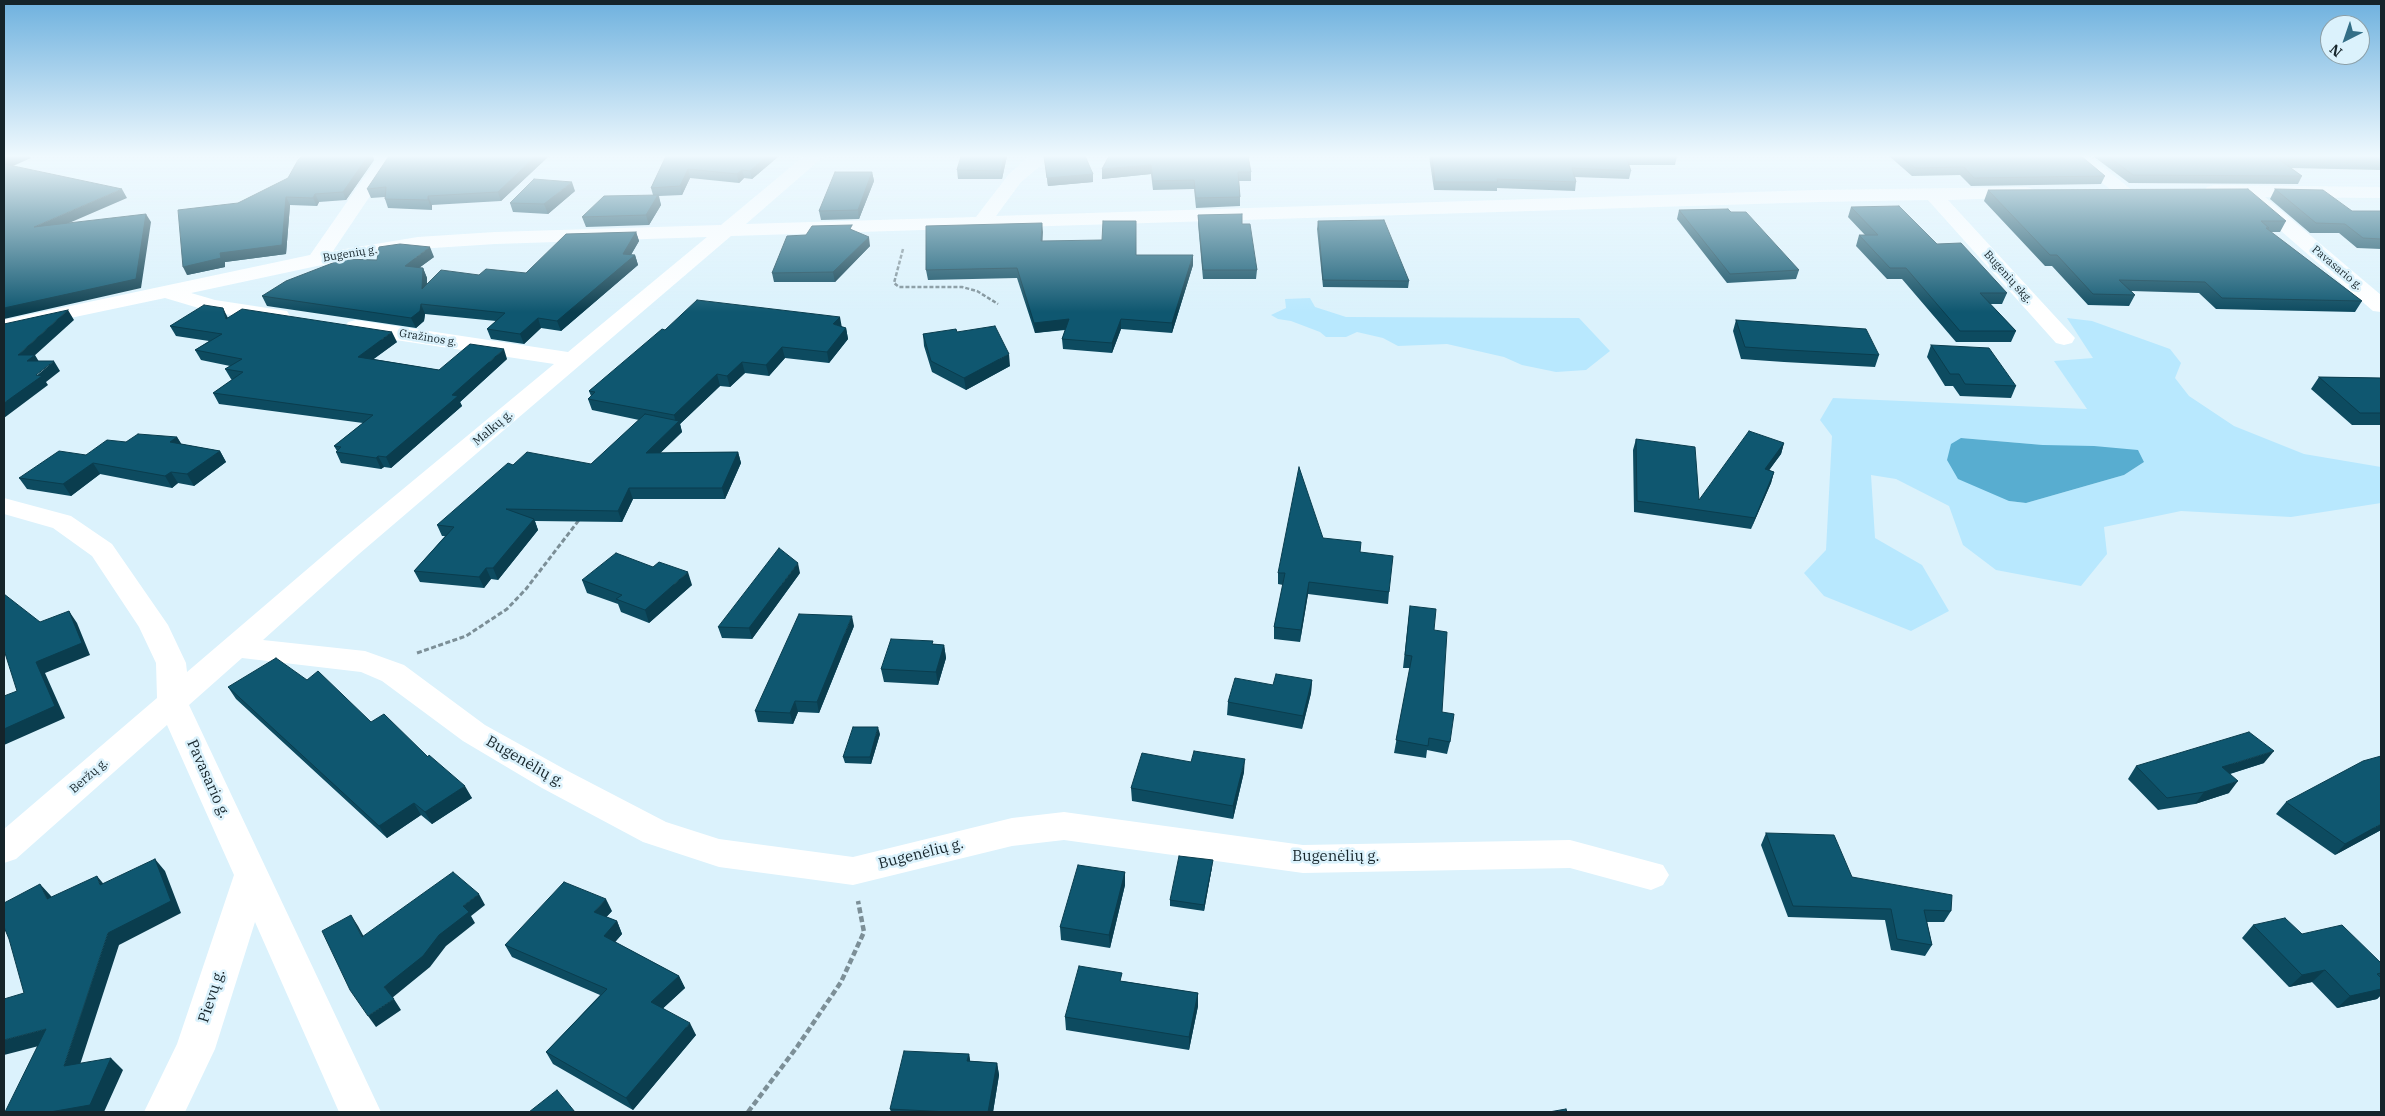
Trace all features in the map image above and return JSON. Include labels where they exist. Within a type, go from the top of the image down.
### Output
[{"type":"street","points":[[317,260],[352,208]]},
{"type":"street","name":"Malkų g.","points":[[174,703],[349,548],[755,208]]},
{"type":"street","points":[[981,222],[991,208]]},
{"type":"street","name":"Bugenių g.","points":[[4,326],[317,260],[418,243],[981,222],[1454,208]]},
{"type":"street","name":"Bugenių skg.","points":[[1946,208],[2064,338]]},
{"type":"street","name":"Pavasario g.","points":[[2266,208],[2381,306]]},
{"type":"street","points":[[164,291],[212,306],[300,319]]},
{"type":"street","name":"Gražinos g.","points":[[340,325],[574,360]]},
{"type":"street","name":"Pavasario g.","points":[[4,506],[62,522],[102,550],[153,625],[171,663],[174,703],[251,877],[360,1112]]},
{"type":"street","name":"Bugenėlių g.","points":[[238,647],[365,662],[393,674],[482,738],[554,779],[655,832],[719,853],[853,871],[1012,832],[1064,826],[1303,859],[1570,854],[1651,875]]},
{"type":"street","name":"Beržų g.","points":[[4,849],[174,703]]},
{"type":"street","name":"Pievų g.","points":[[164,1112],[194,1049],[251,877]]},
{"type":"path","points":[[908,226],[894,283],[899,287],[962,286],[977,291],[998,304]]},
{"type":"path","points":[[365,662],[407,656],[446,645],[493,620],[507,610],[526,589],[580,518]]},
{"type":"path","points":[[748,1112],[841,982],[864,932],[853,871]]},
{"type":"shaded area","points":[[1310,298],[1315,307],[1346,317],[1579,318],[1610,351],[1586,370],[1556,372],[1522,365],[1504,357],[1447,344],[1398,346],[1383,338],[1357,332],[1346,337],[1326,337],[1320,332],[1271,315],[1286,308],[1285,299]]},
{"type":"shaded area","points":[[2067,318],[2092,321],[2170,349],[2181,363],[2175,378],[2189,396],[2234,426],[2304,454],[2381,467],[2381,503],[2291,517],[2181,511],[2104,527],[2107,554],[2081,586],[1996,570],[1963,545],[1949,506],[1896,479],[1871,475],[1875,538],[1922,565],[1949,611],[1911,631],[1824,596],[1804,573],[1826,550],[1832,436],[1820,420],[1833,398],[2087,409],[2054,361],[2093,358]],"holes":[[[1961,438],[2043,445],[2144,462],[2124,475],[2026,503],[2009,501]]]},
{"type":"shaded area","points":[[1961,438],[2138,450],[2144,462],[2124,475],[2026,503],[2009,501],[1958,479],[1947,460],[1951,444]]},
{"type":"building","points":[[4,208],[78,208],[34,227],[146,214],[136,279],[4,308]]},
{"type":"building","points":[[194,208],[285,208],[282,245],[220,253],[221,258],[183,267],[178,210]]},
{"type":"building","points":[[591,208],[650,208],[646,215],[582,217]]},
{"type":"building","points":[[820,208],[859,208],[858,210],[819,211]]},
{"type":"building","points":[[1852,208],[1901,208],[1937,244],[1961,243],[2007,293],[1980,293],[2016,331],[1960,331],[1906,268],[1890,268],[1859,235],[1878,235]]},
{"type":"building","points":[[2005,208],[2271,208],[2286,221],[2261,221],[2269,228],[2266,228],[2362,301],[2222,298],[2205,282],[2119,280],[2135,295],[2093,294],[2057,255],[2050,255]]},
{"type":"building","points":[[2298,208],[2348,208],[2352,211],[2381,211],[2381,239],[2363,238],[2345,224],[2316,223]]},
{"type":"building","points":[[1728,209],[1731,212],[1746,212],[1799,270],[1730,274],[1679,210]]},
{"type":"building","points":[[1242,214],[1242,224],[1250,224],[1257,270],[1203,270],[1198,215]]},
{"type":"building","points":[[1384,220],[1409,281],[1323,280],[1318,221]]},
{"type":"building","points":[[1103,221],[1136,221],[1136,255],[1193,255],[1172,323],[1121,319],[1112,343],[1062,339],[1069,319],[1034,323],[1017,268],[926,270],[926,226],[1042,223],[1041,241],[1102,240]]},
{"type":"building","points":[[852,225],[850,229],[869,237],[833,272],[772,273],[787,236],[806,235],[812,226]]},
{"type":"building","points":[[636,232],[623,254],[635,255],[557,321],[538,318],[520,334],[487,329],[505,313],[421,304],[420,311],[411,318],[262,296],[286,281],[343,259],[377,260],[379,247],[400,244],[430,247],[405,266],[423,268],[422,289],[441,270],[479,275],[486,269],[526,273],[566,234]]},
{"type":"building","points":[[697,300],[840,317],[833,324],[846,328],[827,352],[782,347],[766,365],[742,362],[727,376],[717,374],[674,415],[588,399],[595,392],[589,391],[662,329],[665,330]]},
{"type":"building","points":[[204,305],[223,308],[226,319],[242,309],[392,332],[358,357],[439,370],[470,344],[504,349],[452,395],[458,396],[386,457],[378,456],[376,458],[336,452],[341,447],[334,446],[373,415],[213,393],[243,372],[225,369],[242,359],[195,350],[222,334],[170,326]]},
{"type":"building","points":[[68,310],[18,355],[35,355],[27,361],[54,361],[36,375],[42,376],[4,403],[4,324]]},
{"type":"building","points":[[1736,320],[1866,329],[1879,355],[1745,347]]},
{"type":"building","points":[[995,326],[1009,354],[964,378],[931,361],[923,334],[956,329],[957,332]]},
{"type":"building","points":[[1931,345],[1989,348],[2016,386],[1965,384],[1959,374],[1950,374]]},
{"type":"building","points":[[2319,377],[2381,378],[2381,413],[2360,413]]},
{"type":"building","points":[[645,414],[679,421],[646,453],[738,452],[722,488],[629,488],[618,511],[506,509],[534,519],[493,568],[486,568],[479,577],[414,571],[454,527],[437,525],[508,463],[513,465],[527,452],[591,464]]},
{"type":"building","points":[[1749,431],[1784,443],[1765,469],[1774,472],[1755,518],[1637,501],[1636,439],[1695,447],[1699,500]]},
{"type":"building","points":[[138,434],[177,437],[170,442],[220,451],[187,474],[171,472],[165,476],[93,463],[63,484],[19,478],[59,451],[86,455],[107,440],[126,442]]},
{"type":"building","points":[[1299,467],[1323,538],[1361,542],[1360,552],[1393,556],[1389,592],[1309,582],[1301,630],[1274,627],[1285,573],[1278,573]]},
{"type":"building","points":[[779,548],[798,563],[749,628],[718,627]]},
{"type":"building","points":[[616,553],[653,567],[659,562],[688,572],[645,610],[616,599],[622,595],[582,580]]},
{"type":"building","points":[[4,594],[40,622],[69,611],[82,643],[36,662],[55,706],[4,729],[4,696],[17,691],[4,650]]},
{"type":"building","points":[[1410,606],[1436,609],[1434,630],[1447,632],[1442,712],[1454,714],[1450,742],[1429,738],[1428,746],[1396,740],[1412,656],[1405,655]]},
{"type":"building","points":[[799,614],[852,616],[817,702],[795,701],[790,713],[755,711]]},
{"type":"building","points":[[891,639],[933,641],[932,644],[944,645],[936,672],[881,669]]},
{"type":"building","points":[[276,658],[307,680],[318,671],[371,722],[384,714],[428,757],[429,755],[465,786],[425,812],[414,803],[379,826],[228,687]]},
{"type":"building","points":[[1276,674],[1312,680],[1303,716],[1228,702],[1235,678],[1273,685]]},
{"type":"building","points":[[853,727],[878,727],[870,757],[843,757]]},
{"type":"building","points":[[2249,732],[2274,751],[2222,767],[2238,781],[2204,792],[2167,798],[2136,766]]},
{"type":"building","points":[[1194,751],[1245,759],[1233,806],[1131,788],[1142,753],[1191,762]]},
{"type":"building","points":[[2381,756],[2381,824],[2345,844],[2286,802],[2363,761]]},
{"type":"building","points":[[1766,833],[1834,835],[1852,877],[1952,895],[1951,911],[1924,910],[1932,945],[1897,939],[1891,909],[1793,906]]},
{"type":"building","points":[[1179,856],[1213,860],[1204,905],[1170,900]]},
{"type":"building","points":[[155,859],[171,901],[108,933],[64,1066],[111,1058],[90,1105],[50,1112],[5,1112],[46,1029],[4,1040],[4,999],[24,993],[4,927],[4,903],[40,884],[47,899],[97,876],[100,885]]},
{"type":"building","points":[[1078,865],[1125,872],[1109,935],[1060,927]]},
{"type":"building","points":[[453,872],[479,894],[463,906],[469,912],[439,935],[423,956],[384,987],[394,999],[368,1016],[350,990],[322,931],[351,915],[362,937]]},
{"type":"building","points":[[564,882],[606,899],[594,912],[617,921],[604,936],[679,976],[651,1002],[690,1023],[626,1098],[546,1052],[607,989],[505,945]]},
{"type":"building","points":[[2285,918],[2302,934],[2342,925],[2381,963],[2381,973],[2377,974],[2381,978],[2381,989],[2350,996],[2325,970],[2302,975],[2253,925]]},
{"type":"building","points":[[1079,966],[1122,973],[1120,981],[1198,993],[1189,1037],[1065,1017]]},
{"type":"building","points":[[904,1051],[969,1054],[967,1061],[997,1063],[988,1112],[890,1109]]},
{"type":"building","points":[[557,1090],[575,1112],[529,1112]]},
{"type":"building","points":[[1566,1109],[1567,1112],[1549,1112]]}]
